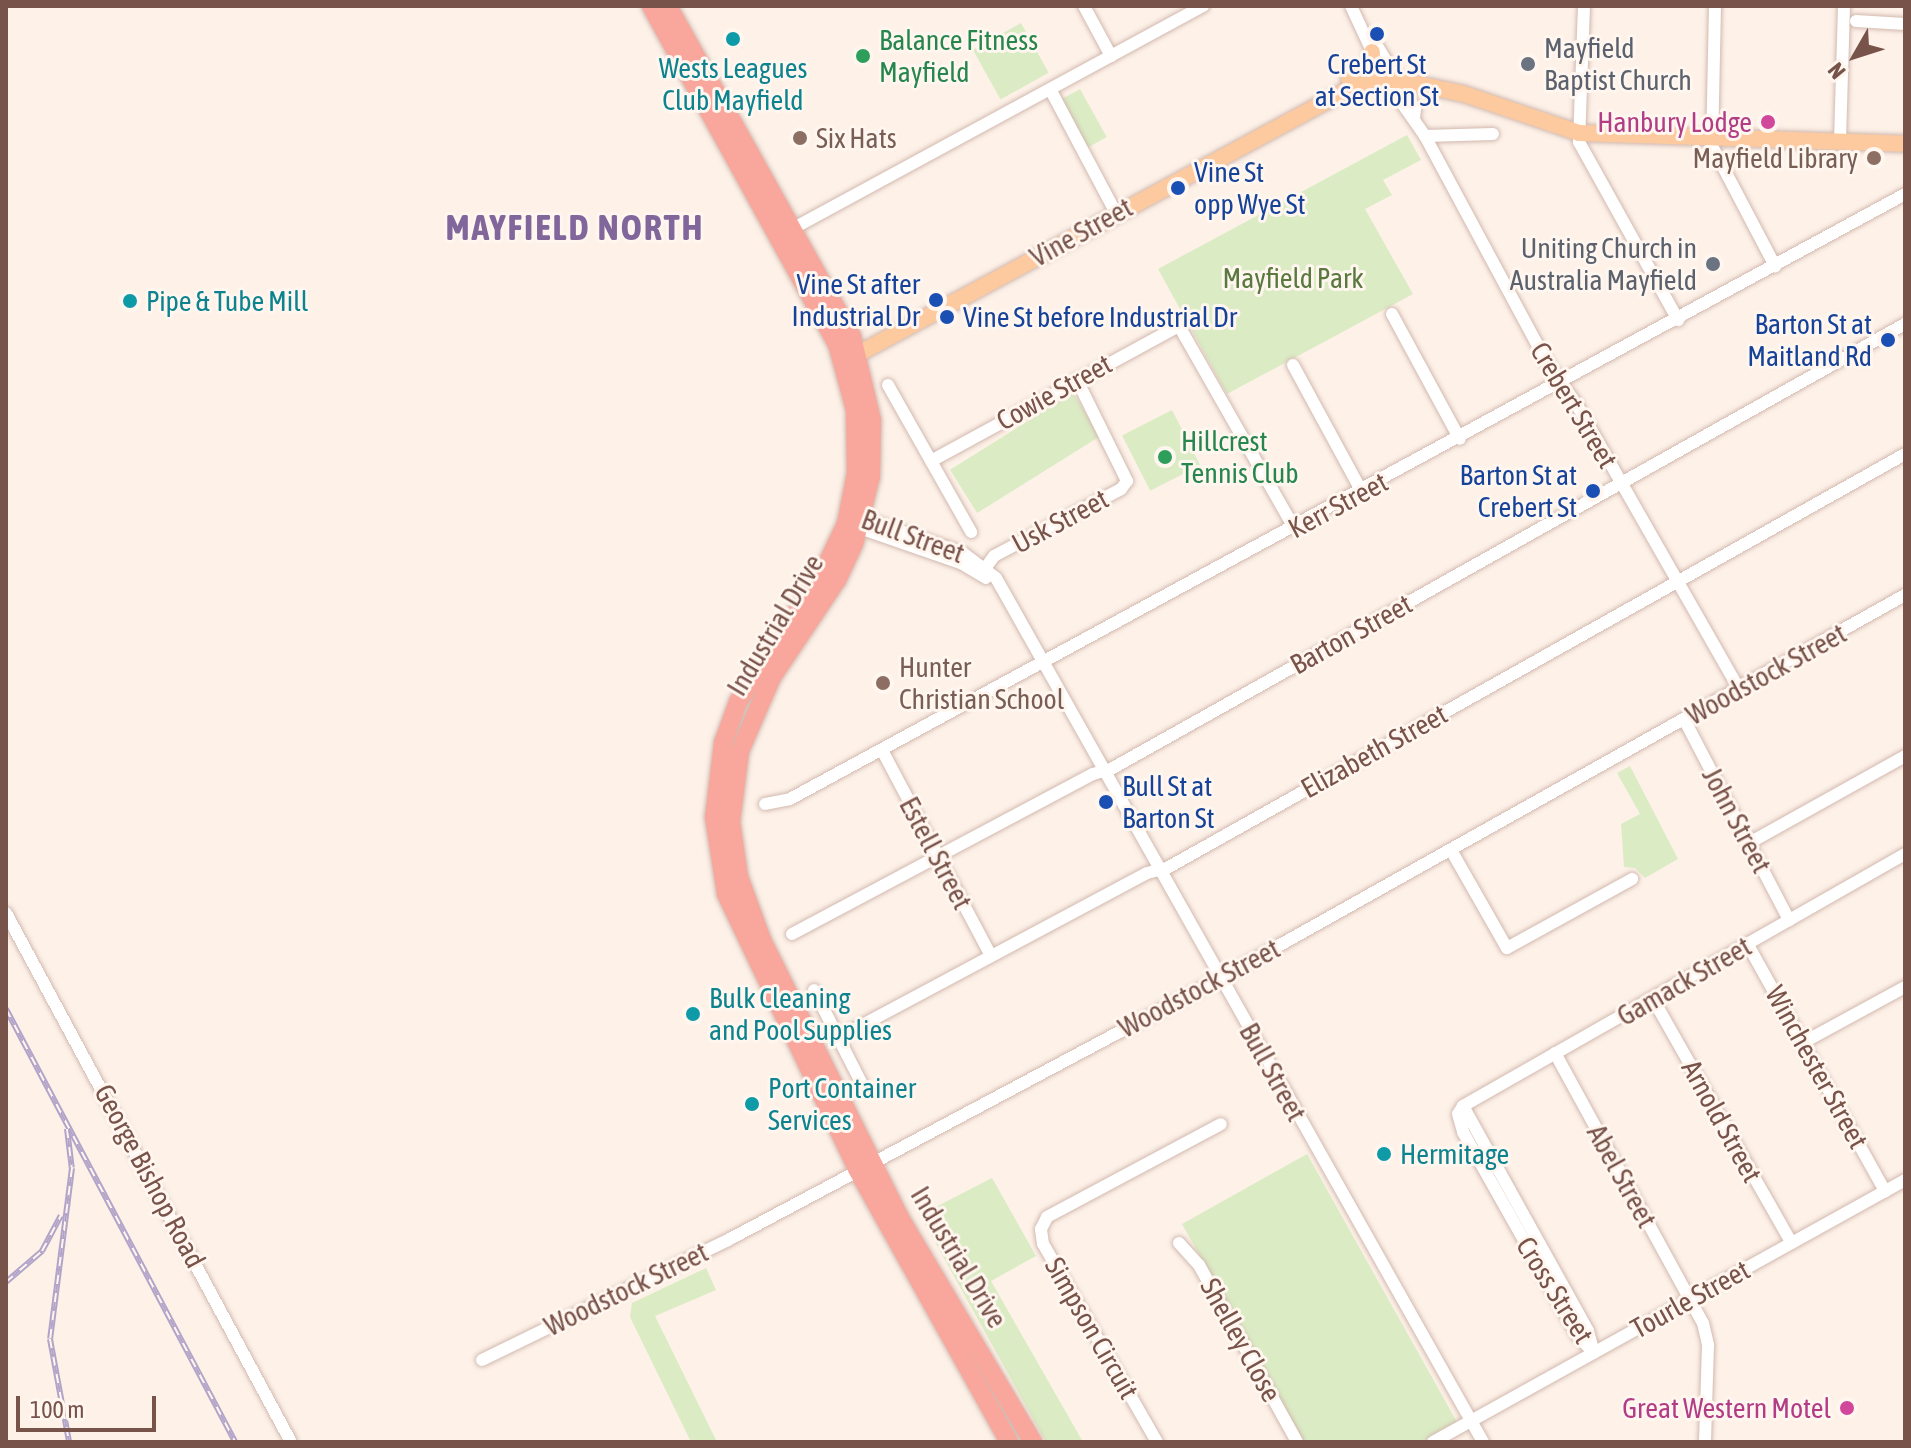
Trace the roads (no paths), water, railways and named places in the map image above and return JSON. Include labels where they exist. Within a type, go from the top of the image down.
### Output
[{"type":"highway","name":"Industrial Drive","points":[[651,6],[852,358]]},
{"type":"highway","name":"Industrial Drive","points":[[668,6],[792,229],[852,358],[855,521],[738,702],[721,752],[714,817],[721,874],[733,915],[1009,1442]]},
{"type":"highway","name":"Industrial Drive","points":[[864,1165],[1033,1442]]},
{"type":"main road","points":[[1319,102],[1371,66],[1372,52]]},
{"type":"main road","name":"Vine Street","points":[[852,358],[1319,102],[1364,81],[1423,86],[1464,94],[1579,133]]},
{"type":"main road","points":[[1579,133],[1905,144]]},
{"type":"street","points":[[1084,6],[1111,56]]},
{"type":"street","points":[[792,229],[1203,6]]},
{"type":"street","name":"Crebert Street","points":[[1395,85],[1372,52],[1351,6],[1562,384],[1739,689]]},
{"type":"street","points":[[1584,6],[1581,145],[1678,320]]},
{"type":"street","points":[[1715,6],[1712,137],[1715,156],[1775,266]]},
{"type":"street","points":[[1840,141],[1844,6]]},
{"type":"street","points":[[1856,21],[1905,24]]},
{"type":"street","points":[[1050,89],[1116,213]]},
{"type":"street","points":[[1425,136],[1493,134]]},
{"type":"street","name":"Kerr Street","points":[[765,804],[790,799],[882,750],[1562,384],[1905,194]]},
{"type":"street","points":[[1392,314],[1460,439]]},
{"type":"street","name":"Barton Street","points":[[792,934],[1102,772],[1905,324]]},
{"type":"street","name":"Cowie Street","points":[[931,461],[1179,326],[1294,528]]},
{"type":"street","points":[[1293,365],[1362,492]]},
{"type":"street","name":"Usk Street","points":[[983,570],[1127,481],[1077,380]]},
{"type":"street","name":"Bull Street","points":[[888,385],[971,532]]},
{"type":"street","name":"Elizabeth Street","points":[[838,1038],[1159,870],[1905,454]]},
{"type":"street","name":"Bull Street","points":[[855,521],[983,570],[1005,597],[1483,1442]]},
{"type":"street","name":"Woodstock Street","points":[[482,1360],[704,1253],[864,1165],[1221,978],[1905,595]]},
{"type":"street","name":"John Street","points":[[1684,719],[1789,920]]},
{"type":"street","name":"Estell Street","points":[[882,750],[991,956]]},
{"type":"street","points":[[1749,843],[1905,756]]},
{"type":"street","points":[[1451,850],[1507,948],[1632,879]]},
{"type":"street","name":"Gamack Street","points":[[1463,1106],[1905,854]]},
{"type":"street","name":"George Bishop Road","points":[[6,913],[291,1442]]},
{"type":"street","name":"Winchester Street","points":[[1748,945],[1885,1191]]},
{"type":"street","points":[[1804,1042],[1905,987]]},
{"type":"street","points":[[814,990],[863,1086]]},
{"type":"street","name":"Arnold Street","points":[[1653,999],[1791,1242]]},
{"type":"street","name":"Abel Street","points":[[1555,1053],[1690,1299],[1708,1345],[1705,1442]]},
{"type":"street","name":"Cross Street","points":[[1463,1106],[1588,1331],[1594,1353]]},
{"type":"street","name":"Simpson Circuit","points":[[1157,1442],[1043,1244],[1041,1229],[1047,1217],[1221,1124]]},
{"type":"street","name":"Tourle Street","points":[[1433,1442],[1905,1180]]},
{"type":"street","name":"Shelley Close","points":[[1179,1243],[1199,1265],[1297,1442]]},
{"type":"railway","points":[[6,1009],[235,1442]]},
{"type":"railway","points":[[67,1129],[72,1168],[50,1339],[69,1442]]},
{"type":"railway","points":[[6,1282],[42,1251],[61,1216]]},
{"type":"place","name":"Crebert St at Section St","points":[[1377,34]]},
{"type":"place","name":"Wests Leagues Club Mayfield","points":[[733,39]]},
{"type":"place","name":"Balance Fitness Mayfield","points":[[863,56]]},
{"type":"place","name":"Mayfield Baptist Church","points":[[1528,64]]},
{"type":"place","name":"Hanbury Lodge","points":[[1768,122]]},
{"type":"place","name":"Six Hats","points":[[800,138]]},
{"type":"place","name":"Mayfield Library","points":[[1874,158]]},
{"type":"place","name":"Vine St opp Wye St","points":[[1178,188]]},
{"type":"place","name":"Uniting Church in Australia Mayfield","points":[[1713,264]]},
{"type":"place","name":"Vine St after Industrial Dr","points":[[936,300]]},
{"type":"place","name":"Pipe & Tube Mill","points":[[130,301]]},
{"type":"place","name":"Vine St before Industrial Dr","points":[[947,317]]},
{"type":"place","name":"Barton St at Maitland Rd","points":[[1888,340]]},
{"type":"place","name":"Hillcrest Tennis Club","points":[[1165,457]]},
{"type":"place","name":"Barton St at Crebert St","points":[[1593,491]]},
{"type":"place","name":"Hunter Christian School","points":[[883,683]]},
{"type":"place","name":"Bull St at Barton St","points":[[1106,802]]},
{"type":"place","name":"Bulk Cleaning and Pool Supplies","points":[[693,1014]]},
{"type":"place","name":"Port Container Services","points":[[752,1104]]},
{"type":"place","name":"Hermitage","points":[[1384,1154]]},
{"type":"place","name":"Great Western Motel","points":[[1847,1408]]},
{"type":"district","name":"MAYFIELD NORTH","points":[[575,228]]},
{"type":"park label","name":"Mayfield Park","points":[[1293,278]]}]
